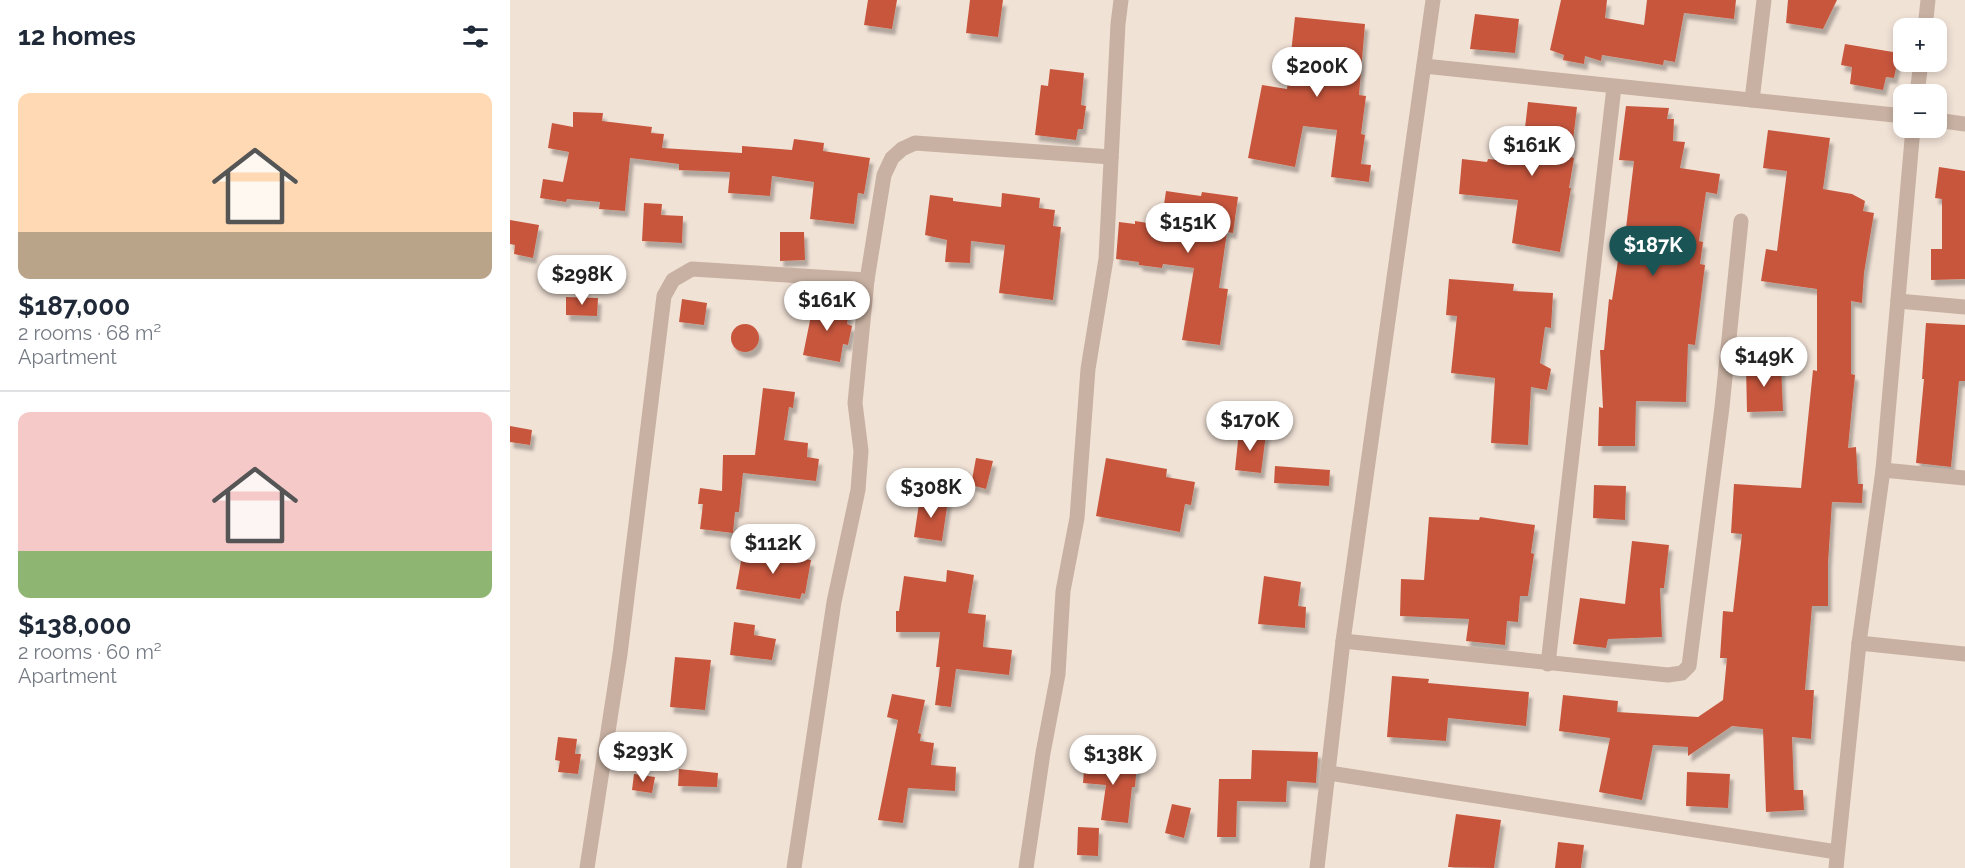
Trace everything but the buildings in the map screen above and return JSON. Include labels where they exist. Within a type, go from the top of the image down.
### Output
[{"type":"street","points":[[1026,868],[1043,753],[1058,674],[1063,591],[1077,518],[1088,369],[1106,259],[1121,0]]},
{"type":"street","points":[[1317,868],[1344,641],[1433,0]]},
{"type":"street","points":[[1752,100],[1764,0]]},
{"type":"street","points":[[1926,18],[1928,0]]},
{"type":"street","points":[[1424,66],[1893,115]]},
{"type":"street","points":[[1548,664],[1614,87]]},
{"type":"street","points":[[1947,121],[1965,123]]},
{"type":"street","points":[[1836,868],[1859,643],[1883,470],[1912,138]]},
{"type":"street","points":[[794,868],[834,602],[858,490],[861,452],[855,403],[867,280],[884,175],[892,158],[902,149],[915,143],[1111,158]]},
{"type":"street","points":[[1344,641],[1668,675],[1682,673],[1689,666],[1722,407],[1741,221]]},
{"type":"street","points":[[587,868],[620,654],[664,296],[673,280],[692,269],[867,280]]},
{"type":"street","points":[[1898,301],[1965,307]]},
{"type":"street","points":[[1883,470],[1965,478]]},
{"type":"street","points":[[1859,643],[1965,654]]},
{"type":"street","points":[[1329,773],[1837,852]]}]
